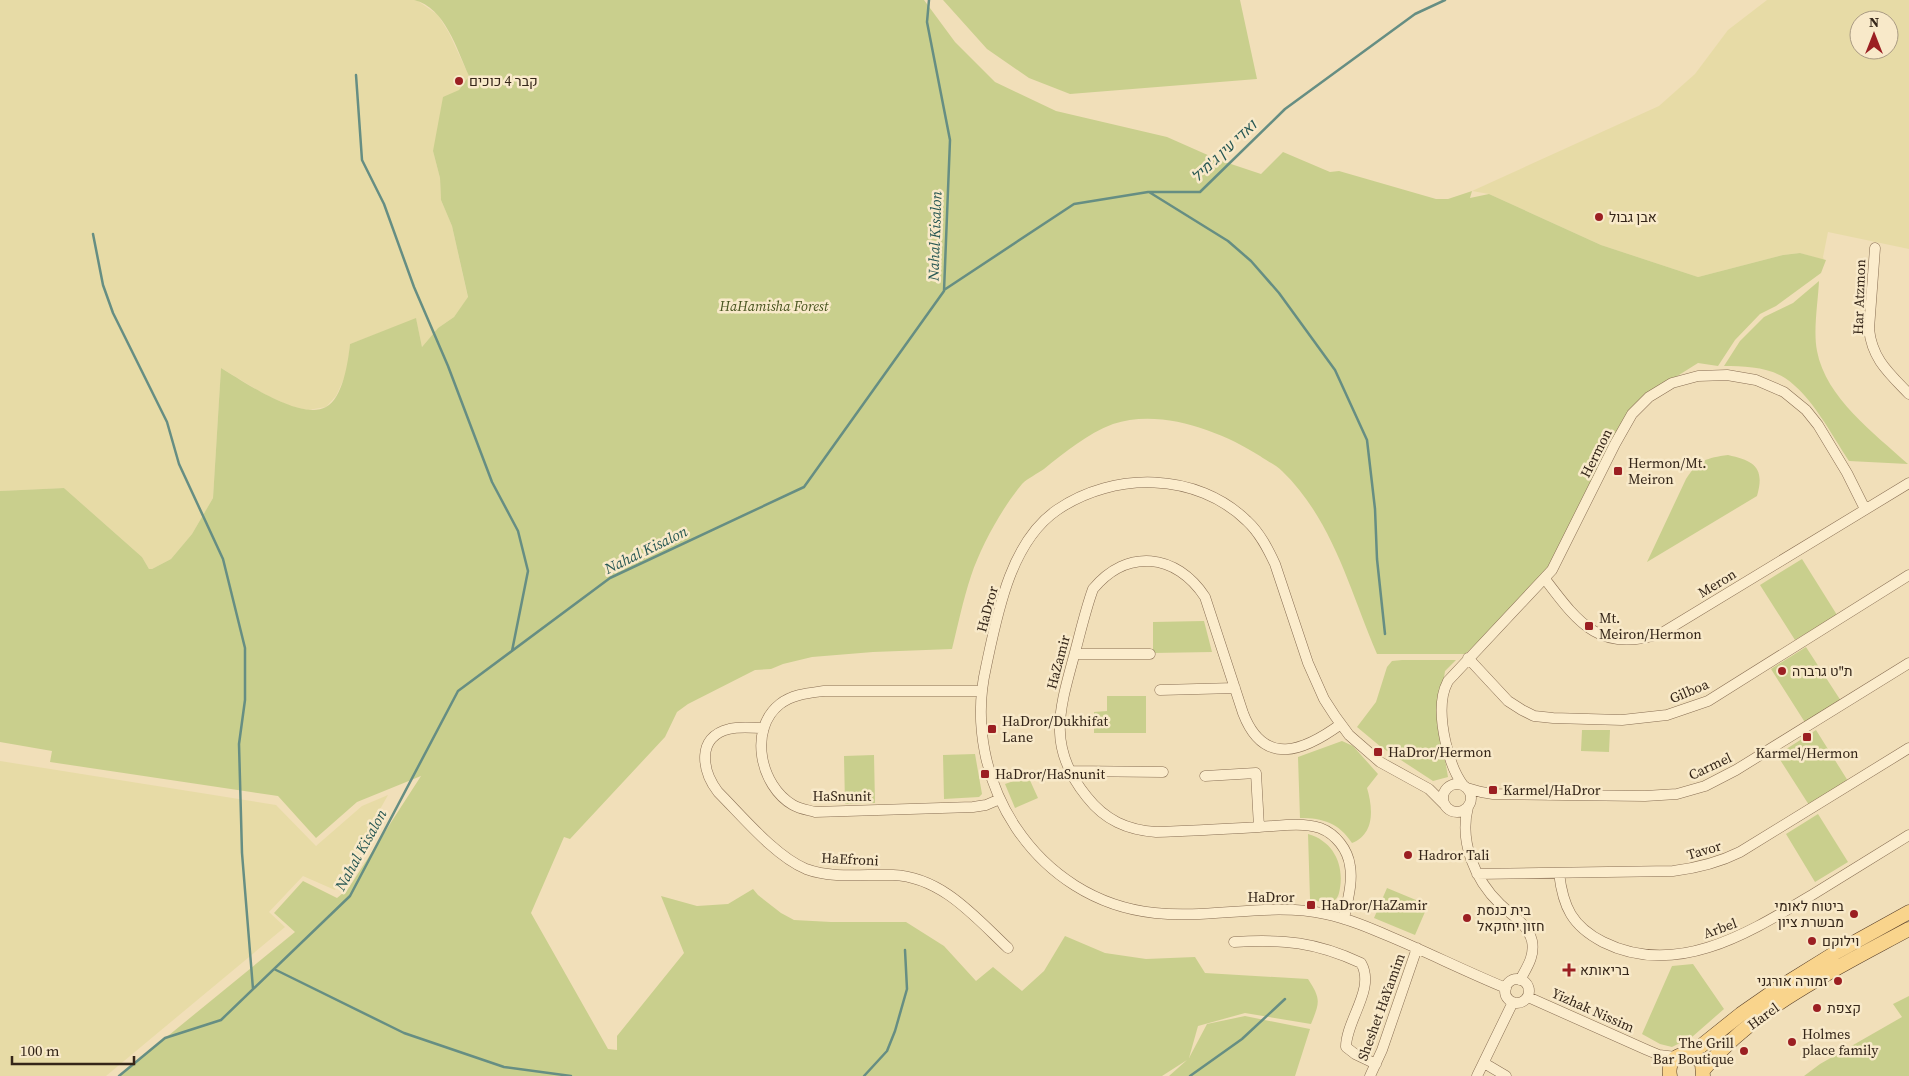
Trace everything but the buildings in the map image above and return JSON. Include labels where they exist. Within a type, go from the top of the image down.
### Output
[{"type":"main road","name":"Harel","points":[[1672,1068],[1783,984],[1909,912]]},
{"type":"main road","name":"Harel","points":[[1704,1074],[1728,1042],[1785,1000],[1842,965],[1909,928]]},
{"type":"main road","points":[[1672,1068],[1693,1056],[1698,1059],[1704,1074]]},
{"type":"street","name":"Har Atzmon","points":[[1875,248],[1869,328],[1870,341],[1882,366],[1909,394]]},
{"type":"street","name":"Hermon","points":[[1465,786],[1452,765],[1442,717],[1443,695],[1448,680],[1552,570],[1632,414],[1660,389],[1686,378],[1714,374],[1756,380],[1784,392],[1806,410],[1818,425],[1847,473],[1865,509]]},
{"type":"street","name":"HaDror","points":[[1417,948],[1344,919],[1325,914],[1281,910],[1157,913],[1114,904],[1076,887],[1044,861],[1014,827],[1000,799],[989,769],[981,734],[981,691],[1009,580],[1015,562],[1025,544],[1053,512],[1072,500],[1115,485],[1163,483],[1185,486],[1218,500],[1248,522],[1260,536],[1275,564],[1308,663],[1324,699],[1349,735],[1380,762],[1429,789],[1447,807]]},
{"type":"street","name":"Meron","points":[[1545,579],[1580,622],[1602,636],[1631,640],[1662,633],[1909,483]]},
{"type":"street","name":"HaZamir","points":[[1341,724],[1311,744],[1299,748],[1275,748],[1263,743],[1252,732],[1243,714],[1205,597],[1197,584],[1174,567],[1158,562],[1145,561],[1129,562],[1102,579],[1094,589],[1089,600],[1074,654],[1062,701],[1059,722],[1060,738],[1069,771],[1080,788],[1101,812],[1112,821],[1138,831],[1156,832],[1310,826],[1321,828],[1332,834],[1346,852],[1350,865],[1351,877],[1344,919]]},
{"type":"street","name":"Gilboa","points":[[1468,658],[1508,700],[1534,716],[1622,720],[1667,715],[1708,700],[1909,575]]},
{"type":"street","points":[[1074,654],[1150,654]]},
{"type":"street","name":"Carmel","points":[[1465,786],[1480,792],[1493,794],[1653,796],[1692,791],[1736,770],[1909,663]]},
{"type":"street","points":[[1160,690],[1235,688]]},
{"type":"street","name":"HaSnunit","points":[[981,691],[824,691],[803,694],[779,705],[769,716],[761,738],[761,752],[767,774],[782,796],[793,805],[815,812],[973,807],[986,805],[1000,799]]},
{"type":"street","name":"HaEfroni","points":[[764,728],[729,728],[718,733],[710,741],[705,753],[705,767],[709,780],[718,792],[780,854],[807,869],[839,874],[894,875],[922,879],[949,895],[1008,948]]},
{"type":"street","name":"Tavor","points":[[1477,874],[1673,871],[1690,869],[1724,860],[1756,843],[1909,748]]},
{"type":"street","name":"Hermon","points":[[1448,787],[1452,765]]},
{"type":"street","points":[[1069,771],[1163,772]]},
{"type":"street","points":[[1204,776],[1256,774],[1259,827]]},
{"type":"street","points":[[1429,789],[1457,784],[1465,786],[1470,794],[1465,831],[1472,862],[1477,874],[1490,894],[1525,927],[1532,939],[1532,958],[1520,980]]},
{"type":"street","points":[[1448,787],[1443,795],[1447,807],[1465,831]]},
{"type":"street","name":"Carmel","points":[[1469,806],[1480,796],[1493,794]]},
{"type":"street","points":[[1447,807],[1458,812],[1469,806]]},
{"type":"street","name":"Arbel","points":[[1559,873],[1567,909],[1582,929],[1592,936],[1626,951],[1661,956],[1681,954],[1721,944],[1756,929],[1909,835]]},
{"type":"street","points":[[1234,942],[1262,940],[1302,943],[1323,947],[1361,963],[1365,973],[1365,980],[1362,995],[1352,1020],[1346,1047],[1355,1054],[1376,1064]]},
{"type":"street","points":[[1417,948],[1506,988]]},
{"type":"street","name":"Sheshet HaYamim","points":[[1370,1076],[1417,948]]},
{"type":"street","points":[[1520,980],[1528,986],[1528,996],[1521,1002],[1513,1002],[1508,998],[1506,988],[1511,981],[1520,980]]},
{"type":"street","name":"Yizhak Nissim","points":[[1528,996],[1659,1055],[1672,1068]]},
{"type":"street","points":[[1477,1076],[1513,1002]]},
{"type":"street","points":[[1484,1063],[1506,1076]]},
{"type":"shaded area","points":[[0,0],[414,0],[438,15],[449,33],[469,76],[459,90],[433,151],[440,178],[441,200],[452,226],[468,298],[454,317],[438,328],[422,347],[416,319],[350,344],[347,372],[336,396],[326,407],[308,410],[290,406],[264,394],[221,368],[213,498],[192,534],[171,559],[152,569],[149,569],[142,557],[64,488],[0,491]]},
{"type":"shaded area","points":[[1767,0],[1909,0],[1909,249],[1828,232],[1824,260],[1800,253],[1783,255],[1698,277],[1601,245],[1489,194],[1472,191],[1659,106],[1695,74],[1728,30]]},
{"type":"shaded area","points":[[0,761],[276,805],[316,846],[362,806],[388,795],[335,890],[303,876],[269,912],[285,927],[106,1076],[0,1076]]},
{"type":"green space","name":"HaHamisha Forest","points":[[414,0],[924,0],[955,42],[995,82],[1056,111],[1167,137],[1219,160],[1261,174],[1283,152],[1330,172],[1339,171],[1436,199],[1448,199],[1472,191],[1470,198],[1489,194],[1601,245],[1698,277],[1783,255],[1800,253],[1826,260],[1821,273],[1776,306],[1760,314],[1735,340],[1718,366],[1698,363],[1663,385],[1634,414],[1545,580],[1465,654],[1377,654],[1339,557],[1315,511],[1300,490],[1274,465],[1227,438],[1190,425],[1150,419],[1131,420],[1113,424],[1094,433],[1060,456],[1024,482],[1014,494],[993,528],[975,564],[965,594],[952,649],[873,652],[812,657],[771,669],[755,670],[688,704],[677,712],[665,737],[570,839],[564,837],[531,913],[608,1049],[617,1050],[617,1036],[684,953],[661,896],[697,906],[728,904],[753,889],[781,913],[794,920],[906,922],[944,946],[976,981],[993,967],[1022,991],[1044,971],[1065,936],[1105,953],[1146,959],[1195,957],[1205,973],[1308,979],[1318,1001],[1311,1024],[1245,1013],[1198,1026],[1189,1058],[1207,1024],[1245,1016],[1310,1029],[1295,1076],[1169,1076],[1187,1060],[1162,1076],[119,1076],[295,932],[274,913],[303,881],[337,898],[348,889],[421,776],[357,802],[316,838],[278,796],[50,762],[52,751],[0,742],[0,491],[64,488],[142,557],[149,569],[152,569],[171,559],[192,534],[213,498],[221,368],[272,398],[302,409],[315,410],[326,407],[337,396],[344,379],[350,344],[416,318],[422,347],[438,328],[454,317],[468,297],[452,226],[441,200],[440,178],[433,151],[443,97],[459,90],[469,76],[449,31],[442,20],[425,4]]},
{"type":"green space","points":[[943,0],[1240,0],[1257,79],[1070,94],[1029,78],[987,49]]},
{"type":"green space","points":[[1819,281],[1815,335],[1822,368],[1830,384],[1853,413],[1908,464],[1849,461],[1812,405],[1785,378],[1764,369],[1724,366],[1740,341],[1764,317],[1793,303]]},
{"type":"green space","points":[[1728,455],[1745,460],[1756,467],[1760,479],[1757,496],[1647,562],[1690,473],[1704,461]]},
{"type":"green space","points":[[1802,559],[1837,615],[1795,640],[1760,585]]},
{"type":"green space","points":[[1204,621],[1212,652],[1153,653],[1153,622]]},
{"type":"green space","points":[[1806,647],[1841,701],[1806,724],[1771,669]]},
{"type":"green space","points":[[1456,660],[1445,671],[1438,718],[1448,777],[1433,781],[1381,747],[1357,727],[1376,702],[1387,667],[1392,661]]},
{"type":"green space","points":[[1107,696],[1146,696],[1146,733],[1094,733],[1094,712],[1107,711]]},
{"type":"green space","points":[[1582,730],[1610,730],[1609,752],[1581,751]]},
{"type":"green space","points":[[1816,730],[1848,781],[1809,805],[1777,755]]},
{"type":"green space","points":[[1342,741],[1353,746],[1378,774],[1367,788],[1371,812],[1368,827],[1359,839],[1352,843],[1342,831],[1330,823],[1316,819],[1300,818],[1298,757]]},
{"type":"green space","points":[[975,754],[982,794],[979,797],[944,799],[943,755]]},
{"type":"green space","points":[[874,755],[875,803],[845,804],[844,756]]},
{"type":"green space","points":[[1028,776],[1038,798],[1015,808],[1005,784]]},
{"type":"green space","points":[[1818,814],[1848,862],[1815,882],[1786,834]]},
{"type":"green space","points":[[1308,834],[1324,842],[1335,855],[1338,862],[1341,879],[1340,888],[1337,898],[1333,901],[1324,902],[1310,899]]},
{"type":"green space","points":[[1387,888],[1428,905],[1415,935],[1374,918]]},
{"type":"green space","points":[[1693,964],[1724,1009],[1692,1037],[1672,1047],[1660,1044],[1642,1034],[1672,966]]},
{"type":"green space","points":[[1909,996],[1909,1076],[1804,1076],[1820,1064],[1902,1017],[1893,1004]]},
{"type":"waterway","name":"Nahal Kisalon","points":[[119,1076],[165,1038],[221,1020],[350,896],[458,691],[610,578],[804,487],[944,291],[950,140],[927,22],[929,0]]},
{"type":"waterway","name":"ואדי עין ג'מיל","points":[[944,290],[1074,204],[1148,192],[1200,192],[1285,109],[1415,14],[1445,0]]},
{"type":"waterway","points":[[356,75],[362,160],[384,204],[414,287],[448,366],[492,482],[518,531],[528,571],[512,651]]},
{"type":"waterway","points":[[1149,192],[1228,241],[1251,261],[1279,293],[1335,370],[1367,440],[1375,509],[1377,559],[1385,634]]},
{"type":"waterway","points":[[93,234],[103,285],[113,313],[167,422],[179,464],[223,559],[245,648],[245,700],[239,744],[242,853],[253,989]]},
{"type":"waterway","points":[[864,1076],[887,1051],[895,1031],[907,989],[905,950]]},
{"type":"waterway","points":[[274,969],[404,1033],[504,1067],[571,1076]]},
{"type":"waterway","points":[[1190,1076],[1242,1039],[1285,999]]},
{"type":"place","name":"קבר 4 כוכים","points":[[459,81]]},
{"type":"place","name":"אבן גבול","points":[[1599,217]]},
{"type":"place","name":"Hermon/Mt. Meiron","points":[[1618,471]]},
{"type":"place","name":"Mt. Meiron/Hermon","points":[[1589,626]]},
{"type":"place","name":"ת\"ט גרברה","points":[[1782,671]]},
{"type":"place","name":"HaDror/Dukhifat Lane","points":[[992,729]]},
{"type":"place","name":"Karmel/Hermon","points":[[1807,737]]},
{"type":"place","name":"HaDror/Hermon","points":[[1378,752]]},
{"type":"place","name":"HaDror/HaSnunit","points":[[985,774]]},
{"type":"place","name":"Karmel/HaDror","points":[[1493,790]]},
{"type":"place","name":"Hadror Tali","points":[[1408,855]]},
{"type":"place","name":"HaDror/HaZamir","points":[[1311,905]]},
{"type":"place","name":"ביטוח לאומי מבשרת ציון","points":[[1854,914]]},
{"type":"place","name":"בית כנסת חזון יחזקאל","points":[[1467,918]]},
{"type":"place","name":"וילוקם","points":[[1812,941]]},
{"type":"place","name":"בריאותא","points":[[1569,970]]},
{"type":"place","name":"זמורה אורגני","points":[[1838,981]]},
{"type":"place","name":"קצפת","points":[[1817,1008]]},
{"type":"place","name":"Holmes place family","points":[[1792,1042]]},
{"type":"place","name":"The Grill Bar Boutique","points":[[1744,1051]]}]
